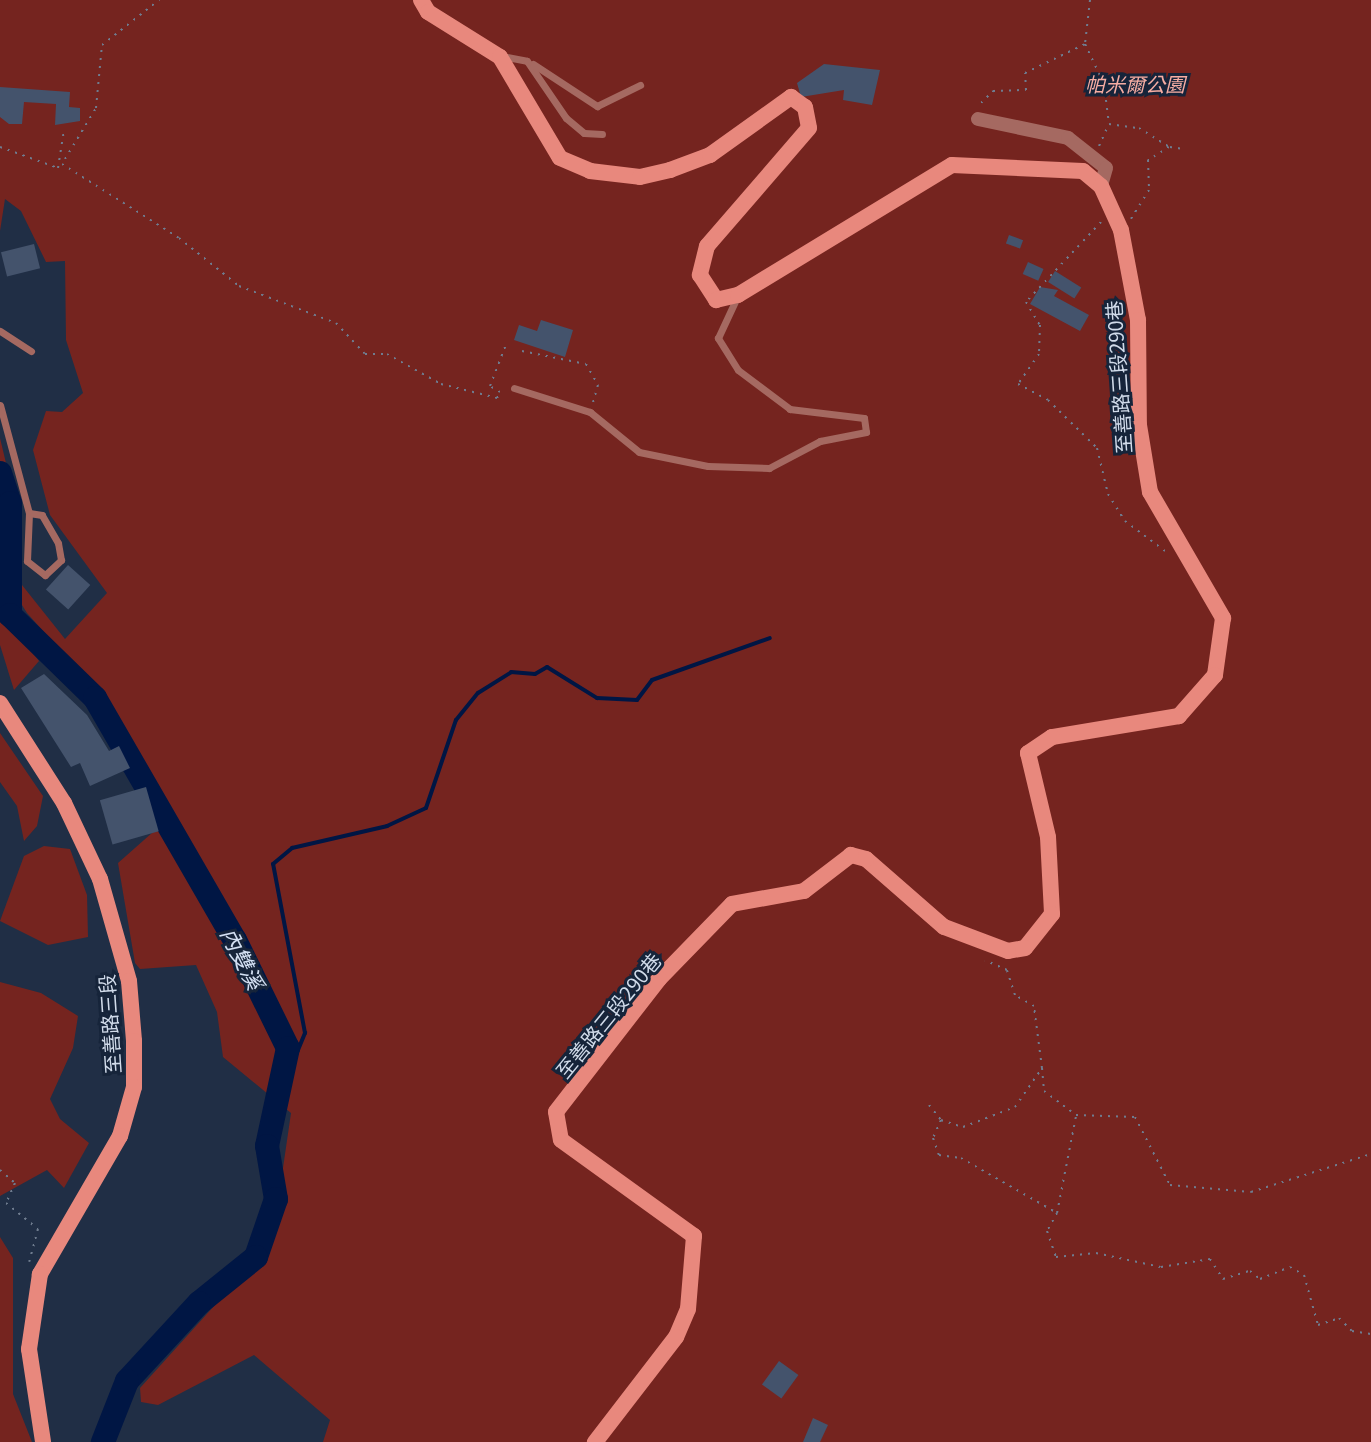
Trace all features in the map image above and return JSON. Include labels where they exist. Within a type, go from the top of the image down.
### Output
[{"type":"street","points":[[421,0],[428,12],[500,57],[560,158],[607,175],[670,170],[710,155],[791,97],[805,107],[809,128],[700,260],[703,289],[716,300],[738,295],[952,165],[1069,167],[1101,186],[1106,168],[1068,138],[978,119]]},
{"type":"street","name":"至善路三段290巷","points":[[595,1442],[676,1337],[688,1309],[694,1236],[561,1140],[556,1112],[659,979],[732,904],[804,891],[851,855],[866,859],[944,927],[1008,951],[1025,948],[1052,914],[1048,837],[1028,753],[1052,737],[1169,721],[1196,704],[1215,675],[1223,618],[1150,492],[1143,460],[1138,320],[1116,217],[1101,186]]},
{"type":"street","name":"至善路三段","points":[[0,703],[64,803],[100,879],[129,981],[134,1041],[134,1087],[120,1136],[40,1274],[29,1349],[43,1442]]},
{"type":"lane","points":[[500,57],[527,61],[597,106],[640,85]]},
{"type":"lane","points":[[527,61],[566,118],[584,133],[602,134]]},
{"type":"lane","points":[[514,388],[590,412],[639,452],[708,466],[769,468],[820,441],[866,432],[864,418],[790,409],[738,370],[718,338],[738,295]]},
{"type":"lane","points":[[0,331],[31,351]]},
{"type":"lane","points":[[0,405],[29,513],[27,561],[45,575],[61,560],[58,543],[42,515],[29,513]]},
{"type":"path","points":[[62,164],[98,100],[102,45],[159,0]]},
{"type":"path","points":[[1090,0],[1085,44],[1104,84],[1109,124],[1092,155]]},
{"type":"path","points":[[978,119],[979,105],[993,91],[1026,90],[1025,73],[1085,44]]},
{"type":"path","points":[[1109,124],[1139,128],[1169,147],[1184,149]]},
{"type":"path","points":[[64,130],[65,159]]},
{"type":"path","points":[[0,147],[37,165],[62,164],[179,238],[239,286],[336,323],[365,354],[387,354],[441,384],[497,398],[501,392],[514,388]]},
{"type":"path","points":[[1169,147],[1148,160],[1151,180],[1140,213],[1100,222],[1034,289],[1026,302],[1040,325],[1039,354],[1018,384],[1048,400],[1097,448],[1108,494],[1125,521],[1167,552],[1180,544]]},
{"type":"path","points":[[501,392],[490,386],[507,342]]},
{"type":"path","points":[[522,351],[586,364],[598,385],[590,412]]},
{"type":"path","points":[[975,938],[972,954],[1007,970],[1015,995],[1034,1006],[1044,1091],[1076,1115],[1135,1117],[1170,1185],[1251,1192],[1371,1154]]},
{"type":"path","points":[[929,1105],[941,1120],[963,1127],[1015,1107],[1042,1068]]},
{"type":"path","points":[[1076,1115],[1057,1213],[1047,1231],[1056,1257],[1096,1253],[1161,1267],[1210,1259],[1223,1279],[1250,1271],[1260,1279],[1290,1267],[1304,1275],[1318,1325],[1339,1318],[1352,1331],[1371,1334]]},
{"type":"path","points":[[941,1120],[933,1138],[939,1155],[961,1158],[1057,1213]]},
{"type":"path","points":[[0,1170],[15,1183],[6,1203],[38,1229],[29,1265],[40,1274]]},
{"type":"green space","name":"帕米爾公園","points":[[0,0],[1371,0],[1371,1442],[323,1442],[330,1420],[254,1355],[158,1405],[141,1402],[140,1388],[252,1264],[276,1216],[291,1113],[223,1057],[217,1012],[196,965],[140,969],[135,963],[118,863],[170,817],[165,802],[102,697],[27,613],[0,570],[0,438],[21,526],[22,585],[65,639],[107,593],[50,515],[33,450],[46,411],[62,412],[83,393],[66,340],[65,261],[46,262],[21,211],[5,199],[0,231]]},
{"type":"green space","points":[[0,610],[39,661],[14,690],[0,645]]},
{"type":"green space","points":[[0,733],[43,796],[37,826],[24,841],[17,806],[0,782]]},
{"type":"green space","points":[[44,846],[70,849],[87,895],[88,937],[48,945],[0,921],[24,856]]},
{"type":"green space","points":[[0,982],[41,993],[78,1016],[73,1048],[50,1099],[60,1119],[89,1143],[64,1188],[47,1170],[0,1196]]},
{"type":"green space","points":[[0,1237],[13,1258],[13,1394],[32,1442],[0,1442]]},
{"type":"building","points":[[824,64],[880,70],[872,105],[843,100],[844,90],[801,97],[797,83]]},
{"type":"building","points":[[0,87],[70,92],[69,107],[80,108],[80,121],[55,125],[56,104],[24,102],[22,124],[9,124],[0,117]]},
{"type":"building","points":[[1009,235],[1023,240],[1020,249],[1006,243]]},
{"type":"building","points":[[34,244],[40,268],[7,276],[1,252]]},
{"type":"building","points":[[1028,262],[1044,269],[1038,281],[1023,274]]},
{"type":"building","points":[[1055,271],[1081,287],[1074,298],[1048,282]]},
{"type":"building","points":[[1040,287],[1058,290],[1054,296],[1089,315],[1080,331],[1030,304]]},
{"type":"building","points":[[541,320],[573,330],[565,357],[514,340],[519,325],[537,331]]},
{"type":"building","points":[[68,565],[90,585],[68,610],[46,590]]},
{"type":"building","points":[[44,674],[87,715],[109,751],[119,746],[130,768],[90,786],[80,763],[71,767],[21,688]]},
{"type":"building","points":[[146,787],[159,831],[113,844],[100,800]]},
{"type":"building","points":[[779,1361],[798,1375],[781,1399],[762,1384]]},
{"type":"building","points":[[813,1418],[828,1425],[820,1442],[803,1442]]},
{"type":"waterway","name":"內雙溪","points":[[0,473],[10,503],[10,615],[95,698],[235,940],[288,1048],[267,1146],[276,1199],[256,1257],[199,1303],[127,1381],[103,1442]]},
{"type":"waterway","points":[[277,1101],[305,1033],[273,864],[292,848],[387,826],[426,808],[456,720],[478,693],[511,672],[535,674],[547,667],[597,698],[637,700],[652,680],[770,638]]}]
